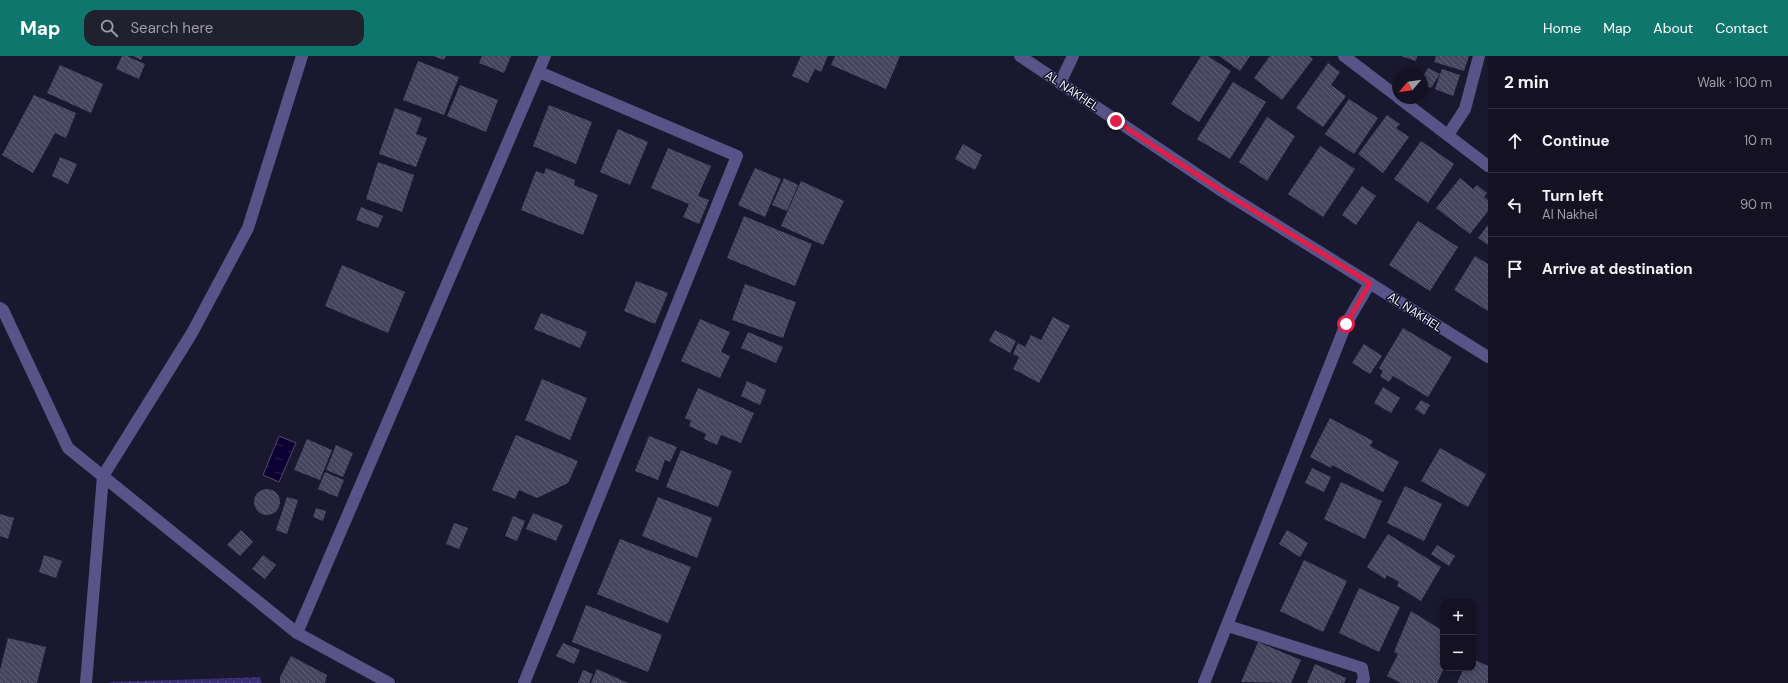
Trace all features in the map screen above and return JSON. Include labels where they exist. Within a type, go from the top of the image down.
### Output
[{"type":"street","points":[[86,683],[103,476],[192,333],[248,228],[302,56]]},
{"type":"street","points":[[297,633],[545,56]]},
{"type":"street","name":"AL NAKHEL","points":[[1020,56],[1222,191],[1488,357]]},
{"type":"street","points":[[1060,83],[1073,56]]},
{"type":"street","points":[[1344,56],[1392,93]]},
{"type":"street","points":[[1448,136],[1465,109],[1479,56]]},
{"type":"street","points":[[524,683],[737,156],[539,72]]},
{"type":"street","points":[[1407,104],[1488,166]]},
{"type":"street","points":[[1204,683],[1228,626],[1346,324],[1370,283]]},
{"type":"street","points":[[0,308],[3,310],[68,448],[297,633],[389,683]]},
{"type":"street","points":[[1228,626],[1362,668],[1364,679],[1362,683]]},
{"type":"shaded area","points":[[260,677],[262,683],[110,683],[110,682]]},
{"type":"water","points":[[279,436],[296,443],[279,482],[263,475]]},
{"type":"building","points":[[122,56],[127,56],[145,64],[139,79],[116,69]]},
{"type":"building","points":[[133,56],[143,56],[141,60]]},
{"type":"building","points":[[433,56],[446,56],[444,60]]},
{"type":"building","points":[[482,56],[511,56],[504,73],[479,63]]},
{"type":"building","points":[[801,56],[828,56],[821,72],[815,69],[808,83],[792,76]]},
{"type":"building","points":[[835,56],[900,56],[886,89],[831,65]]},
{"type":"building","points":[[1201,56],[1208,56],[1231,71],[1199,122],[1171,104]]},
{"type":"building","points":[[1219,56],[1250,56],[1240,71]]},
{"type":"building","points":[[1270,56],[1309,56],[1313,59],[1282,100],[1254,78]]},
{"type":"building","points":[[1401,56],[1417,56],[1416,61]]},
{"type":"building","points":[[1436,56],[1469,56],[1464,71],[1434,62]]},
{"type":"building","points":[[418,61],[459,77],[444,115],[403,100]]},
{"type":"building","points":[[1328,63],[1340,72],[1331,85],[1346,96],[1323,127],[1296,108]]},
{"type":"building","points":[[60,65],[103,84],[91,113],[47,93]]},
{"type":"building","points":[[1428,68],[1440,74],[1431,88],[1428,86]]},
{"type":"building","points":[[1442,69],[1460,75],[1453,96],[1435,89]]},
{"type":"building","points":[[1233,82],[1266,102],[1230,159],[1197,139]]},
{"type":"building","points":[[460,85],[498,100],[486,132],[447,116]]},
{"type":"building","points":[[34,95],[76,113],[66,138],[55,133],[33,173],[2,155]]},
{"type":"building","points":[[1349,99],[1378,118],[1354,154],[1325,134]]},
{"type":"building","points":[[549,105],[592,122],[576,164],[533,146]]},
{"type":"building","points":[[395,108],[422,118],[416,134],[427,138],[416,167],[379,154]]},
{"type":"building","points":[[1387,115],[1400,124],[1396,128],[1409,137],[1383,173],[1358,154]]},
{"type":"building","points":[[1267,117],[1295,136],[1267,181],[1239,162]]},
{"type":"building","points":[[618,129],[648,142],[630,185],[600,172]]},
{"type":"building","points":[[1421,141],[1454,164],[1428,203],[1394,179]]},
{"type":"building","points":[[963,144],[982,155],[975,170],[955,159]]},
{"type":"building","points":[[1320,146],[1355,169],[1323,217],[1288,194]]},
{"type":"building","points":[[668,148],[711,166],[698,196],[709,200],[699,224],[683,217],[689,204],[651,188]]},
{"type":"building","points":[[60,157],[77,164],[68,184],[52,176]]},
{"type":"building","points":[[378,162],[414,175],[402,212],[366,199]]},
{"type":"building","points":[[546,168],[575,180],[574,185],[598,195],[583,235],[521,210],[536,171],[544,174]]},
{"type":"building","points":[[755,168],[781,179],[765,217],[738,205]]},
{"type":"building","points":[[784,178],[798,185],[787,211],[772,205]]},
{"type":"building","points":[[1460,178],[1473,189],[1477,185],[1487,193],[1484,197],[1488,200],[1488,211],[1470,234],[1436,208]]},
{"type":"building","points":[[801,181],[844,201],[823,245],[781,226]]},
{"type":"building","points":[[1362,186],[1376,196],[1356,225],[1342,215]]},
{"type":"building","points":[[361,207],[383,216],[378,228],[356,220]]},
{"type":"building","points":[[744,216],[812,244],[795,286],[727,258]]},
{"type":"building","points":[[1418,221],[1458,247],[1430,291],[1389,265]]},
{"type":"building","points":[[1488,225],[1488,245],[1478,238]]},
{"type":"building","points":[[1475,256],[1488,264],[1488,311],[1454,290]]},
{"type":"building","points":[[342,265],[405,292],[388,333],[325,306]]},
{"type":"building","points":[[636,281],[668,293],[655,324],[624,311]]},
{"type":"building","points":[[745,284],[796,302],[783,338],[732,320]]},
{"type":"building","points":[[541,313],[587,332],[580,348],[534,329]]},
{"type":"building","points":[[1053,317],[1070,326],[1039,383],[1013,369],[1019,357],[1013,354],[1018,343],[1025,347],[1031,335],[1041,340]]},
{"type":"building","points":[[700,319],[730,332],[721,352],[730,356],[720,378],[681,361]]},
{"type":"building","points":[[1403,328],[1452,357],[1428,397],[1393,376],[1389,382],[1380,376],[1383,371],[1379,368]]},
{"type":"building","points":[[995,330],[1016,341],[1010,353],[989,341]]},
{"type":"building","points":[[748,332],[783,347],[776,363],[741,348]]},
{"type":"building","points":[[1364,344],[1382,356],[1370,374],[1352,363]]},
{"type":"building","points":[[542,379],[587,398],[570,440],[525,420]]},
{"type":"building","points":[[747,381],[766,390],[760,405],[741,396]]},
{"type":"building","points":[[1383,387],[1400,398],[1391,413],[1374,403]]},
{"type":"building","points":[[698,388],[754,413],[741,443],[721,435],[717,445],[704,439],[706,434],[689,426],[691,421],[685,418]]},
{"type":"building","points":[[1421,400],[1430,405],[1424,415],[1415,409]]},
{"type":"building","points":[[1330,418],[1373,441],[1370,446],[1399,462],[1383,492],[1332,465],[1331,468],[1310,457]]},
{"type":"building","points":[[516,435],[578,461],[568,483],[537,498],[519,490],[515,499],[492,490]]},
{"type":"building","points":[[649,436],[677,447],[670,462],[665,460],[658,480],[635,471]]},
{"type":"building","points":[[307,439],[332,450],[320,480],[294,470]]},
{"type":"building","points":[[336,445],[353,453],[343,477],[326,470]]},
{"type":"building","points":[[1440,448],[1486,474],[1468,507],[1421,481]]},
{"type":"building","points":[[681,450],[732,471],[718,507],[666,487]]},
{"type":"building","points":[[1312,468],[1331,477],[1324,492],[1305,483]]},
{"type":"building","points":[[325,472],[344,480],[337,497],[318,489]]},
{"type":"building","points":[[1341,482],[1382,501],[1365,539],[1324,519]]},
{"type":"building","points":[[1405,486],[1442,504],[1424,541],[1387,523]]},
{"type":"building","points":[[267,489],[276,493],[280,502],[276,511],[267,515],[258,511],[254,502],[258,493]]},
{"type":"building","points":[[287,497],[298,500],[287,534],[276,530]]},
{"type":"building","points":[[658,497],[712,518],[697,558],[642,536]]},
{"type":"building","points":[[316,508],[326,511],[323,521],[313,517]]},
{"type":"building","points":[[533,513],[563,525],[556,541],[526,529]]},
{"type":"building","points":[[0,514],[14,518],[8,539],[0,536]]},
{"type":"building","points":[[513,516],[525,521],[517,541],[505,536]]},
{"type":"building","points":[[454,523],[468,528],[459,549],[446,544]]},
{"type":"building","points":[[241,530],[253,542],[240,556],[227,545]]},
{"type":"building","points":[[1287,530],[1308,543],[1300,557],[1279,544]]},
{"type":"building","points":[[1388,534],[1441,567],[1421,601],[1397,586],[1399,582],[1387,575],[1385,579],[1367,567]]},
{"type":"building","points":[[620,539],[691,567],[668,623],[597,594]]},
{"type":"building","points":[[1437,545],[1455,556],[1449,566],[1431,554]]},
{"type":"building","points":[[44,555],[62,561],[56,578],[39,572]]},
{"type":"building","points":[[263,555],[276,565],[265,579],[252,569]]},
{"type":"building","points":[[1304,560],[1347,581],[1323,632],[1280,611]]},
{"type":"building","points":[[1359,588],[1400,607],[1379,652],[1339,633]]},
{"type":"building","points":[[586,605],[662,635],[648,672],[572,642]]},
{"type":"building","points":[[1411,611],[1440,629],[1440,671],[1443,671],[1437,683],[1401,683],[1387,676],[1398,654],[1394,652]]},
{"type":"building","points":[[8,638],[46,647],[37,683],[0,683],[0,670]]},
{"type":"building","points":[[1258,642],[1301,660],[1291,683],[1241,682]]},
{"type":"building","points":[[563,643],[580,650],[574,664],[556,656]]},
{"type":"building","points":[[291,656],[327,675],[325,683],[280,683],[280,677]]},
{"type":"building","points":[[1476,660],[1488,666],[1488,683],[1457,683],[1463,671],[1476,671]]},
{"type":"building","points":[[1315,664],[1346,678],[1344,683],[1307,683]]},
{"type":"building","points":[[597,669],[628,683],[591,683]]},
{"type":"building","points":[[583,670],[593,674],[589,683],[578,683]]},
{"type":"route","points":[[1116,121],[1222,191],[1370,283],[1346,324]]}]
